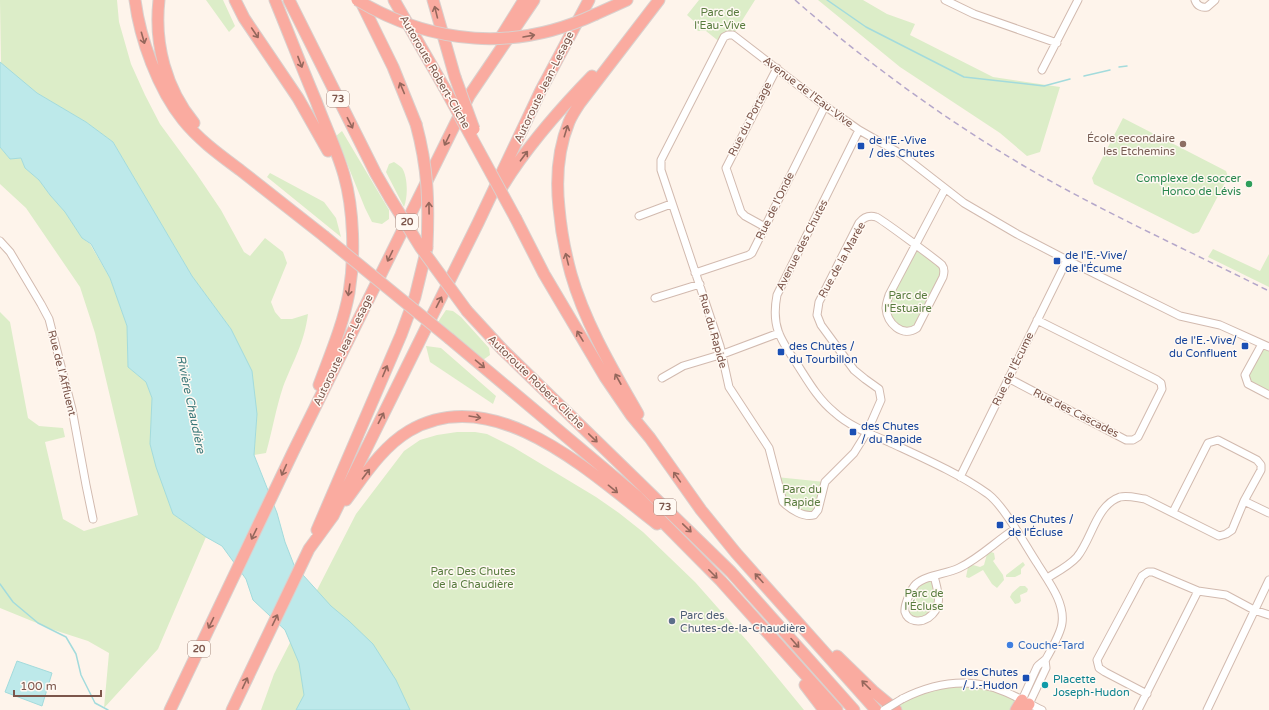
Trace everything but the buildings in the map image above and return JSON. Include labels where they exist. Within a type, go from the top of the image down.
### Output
[{"type":"highway","points":[[135,0],[140,26],[149,56],[164,90],[177,113],[192,131],[205,143],[306,221]]},
{"type":"highway","points":[[159,0],[157,29],[159,46],[170,84],[188,116],[207,137],[638,497],[721,581],[837,710]]},
{"type":"highway","points":[[235,0],[244,18],[298,98],[321,136],[337,173],[351,223]]},
{"type":"highway","points":[[275,0],[344,175],[349,199],[351,223],[351,271],[349,292],[344,316],[336,342],[293,452]]},
{"type":"highway","name":"Autoroute Robert-Cliche","points":[[289,0],[376,174],[421,248],[467,311],[502,349],[731,572],[854,710]]},
{"type":"highway","points":[[357,0],[384,15],[419,29],[449,36],[476,39],[517,38],[538,34],[561,28],[627,0]]},
{"type":"highway","points":[[309,549],[401,335],[415,297],[427,247],[429,213],[428,187],[425,162],[416,124],[409,104],[360,0]]},
{"type":"highway","name":"Autoroute Robert-Cliche","points":[[394,0],[493,176],[544,274],[601,371],[631,415],[650,438],[701,510],[736,553],[876,710]]},
{"type":"highway","points":[[433,0],[454,77],[493,176]]},
{"type":"highway","points":[[469,96],[490,55],[524,0]]},
{"type":"highway","name":"Autoroute Jean-Lesage","points":[[170,710],[293,452],[469,96],[534,0]]},
{"type":"highway","name":"Autoroute Jean-Lesage","points":[[232,710],[309,549],[333,516],[478,223],[541,90],[589,0]]},
{"type":"highway","points":[[596,14],[620,0]]},
{"type":"highway","points":[[650,438],[642,420],[616,376],[599,343],[571,276],[562,233],[557,182],[560,155],[569,122],[593,84],[659,0]]},
{"type":"highway","points":[[478,223],[493,203],[509,176],[538,137],[566,103],[642,21]]},
{"type":"highway","points":[[333,516],[377,459],[394,442],[409,431],[437,420],[468,416],[505,423],[524,431],[551,446],[600,478],[685,546]]},
{"type":"highway","points":[[785,607],[873,691],[896,710]]},
{"type":"highway","points":[[776,643],[787,663],[824,710]]},
{"type":"highway","points":[[1016,710],[1025,704]]},
{"type":"street","points":[[945,0],[974,14],[1057,43]]},
{"type":"street","points":[[1042,70],[1078,0]]},
{"type":"street","points":[[1196,0],[1199,6],[1203,8],[1207,7],[1215,0]]},
{"type":"street","name":"Avenue de l'Eau-Vive","points":[[728,35],[733,35],[825,106],[859,130],[901,154],[964,203],[1017,234],[1180,316],[1220,325],[1266,345]]},
{"type":"street","name":"Rue du Rapide","points":[[728,35],[724,37],[661,160],[661,170],[722,354],[729,387],[769,448],[783,502],[805,516],[814,515],[818,510],[825,482],[854,453],[867,432]]},
{"type":"street","name":"Rue du Portage","points":[[765,227],[745,216],[741,212],[726,168],[777,68]]},
{"type":"street","name":"Rue de l'Onde","points":[[696,273],[752,253],[825,106]]},
{"type":"street","name":"Avenue des Chutes","points":[[859,130],[777,295],[774,308],[779,333],[788,351],[827,406],[844,420],[914,454],[960,478],[990,496],[1001,509],[1047,578],[1063,612],[1062,625],[1045,660],[1046,668],[1025,704]]},
{"type":"street","points":[[916,246],[943,266],[944,272],[943,277],[917,328],[907,332],[900,330],[892,322],[886,309],[887,302],[889,295],[945,189]]},
{"type":"street","points":[[639,216],[672,204]]},
{"type":"street","name":"Rue de la Marée","points":[[867,432],[881,400],[881,394],[879,389],[854,370],[822,325],[817,315],[819,302],[862,219],[873,216],[878,217],[916,246]]},
{"type":"street","name":"Rue de l'Affluent","points":[[0,241],[10,252],[49,319],[72,409],[93,519]]},
{"type":"street","name":"Rue de l'Écume","points":[[960,478],[1067,260]]},
{"type":"street","points":[[655,298],[700,284]]},
{"type":"street","name":"Rue des Cascades","points":[[1008,378],[1126,440],[1138,438],[1162,389],[1161,383],[1038,320]]},
{"type":"street","points":[[662,378],[683,366],[722,354],[779,333]]},
{"type":"street","points":[[1266,345],[1245,376],[1248,384],[1269,395]]},
{"type":"street","points":[[1047,578],[1077,558],[1085,546],[1101,513],[1110,503],[1121,497],[1132,496],[1145,499],[1219,536],[1226,534],[1232,530],[1244,501],[1261,470],[1261,465],[1257,460],[1218,440],[1208,443],[1172,512]]},
{"type":"street","points":[[1244,501],[1269,513]]},
{"type":"street","points":[[934,576],[938,591],[936,610],[932,615],[925,619],[914,621],[905,613],[905,607],[915,584],[923,579],[960,567],[974,559],[1014,529]]},
{"type":"street","points":[[1147,694],[1105,672],[1100,668],[1097,660],[1142,576],[1148,572],[1153,572],[1198,591],[1226,595],[1254,610],[1269,615]]},
{"type":"street","points":[[1207,710],[1269,580]]},
{"type":"street","points":[[1138,710],[1198,591]]},
{"type":"street","points":[[884,710],[902,699],[929,687],[944,683],[964,683],[991,687],[1003,691],[1025,704],[1042,710]]},
{"type":"green space","points":[[0,0],[117,0],[119,22],[131,64],[145,95],[160,124],[221,210],[244,252],[250,256],[265,238],[283,252],[287,263],[271,302],[275,312],[281,319],[292,319],[308,314],[301,343],[283,387],[266,453],[254,455],[257,414],[231,329],[192,276],[113,142],[86,122],[37,93],[1,64]]},
{"type":"green space","points":[[206,0],[223,0],[235,26],[229,32]]},
{"type":"green space","name":"Parc de l'Eau-Vive","points":[[699,0],[755,0],[733,35],[728,35],[721,43],[706,31],[698,31],[693,25],[696,23],[687,15]]},
{"type":"green space","points":[[818,0],[863,0],[887,14],[915,24],[910,35],[993,77],[1060,87],[1040,152],[1027,156],[1000,133],[900,67]]},
{"type":"green space","points":[[1123,118],[1226,171],[1228,177],[1199,232],[1193,234],[1094,184],[1092,178]]},
{"type":"green space","points":[[342,131],[389,210],[389,219],[382,224],[372,222],[365,208],[336,136]]},
{"type":"green space","points":[[0,147],[10,159],[21,158],[25,168],[39,180],[65,212],[82,238],[90,244],[110,278],[127,326],[128,367],[146,382],[152,398],[150,444],[173,514],[206,537],[158,649],[104,708],[109,653],[88,641],[54,630],[0,608],[0,312],[10,322],[28,418],[39,426],[63,428],[65,437],[45,442],[63,519],[84,531],[138,515],[95,333],[80,287],[26,208],[0,184]]},
{"type":"green space","points":[[394,162],[402,168],[405,176],[407,193],[404,207],[386,172],[389,164]]},
{"type":"green space","points":[[270,173],[324,202],[336,218],[341,237],[267,177]]},
{"type":"green space","name":"Parc de l'Estuaire","points":[[916,246],[939,263],[944,272],[912,331],[892,323],[887,302]]},
{"type":"green space","points":[[1213,249],[1260,271],[1269,254],[1269,287],[1208,257]]},
{"type":"green space","points":[[446,310],[453,311],[461,317],[489,348],[490,355],[483,360],[438,322]]},
{"type":"green space","points":[[1262,344],[1269,347],[1269,395],[1246,380]]},
{"type":"green space","points":[[426,346],[441,348],[496,396],[493,404],[430,362]]},
{"type":"green space","name":"Parc Des Chutes de la Chaudière","points":[[457,432],[487,434],[513,447],[596,497],[643,532],[695,582],[749,643],[804,710],[261,710],[274,674],[356,514],[404,451],[420,440],[437,435]]},
{"type":"green space","name":"Parc du Rapide","points":[[776,477],[825,482],[814,515],[787,505]]},
{"type":"green space","points":[[991,552],[994,553],[995,559],[993,561],[1003,575],[1004,580],[997,588],[992,584],[983,570],[969,578],[966,577],[968,567],[973,565],[980,567],[984,565],[987,554]]},
{"type":"green space","points":[[1023,562],[1025,565],[1021,569],[1021,574],[1015,577],[1006,577],[1006,575]]},
{"type":"green space","name":"Parc de l'Écluse","points":[[934,576],[937,610],[918,621],[905,613],[915,584]]},
{"type":"green space","points":[[1020,586],[1025,586],[1028,589],[1027,592],[1020,595],[1021,601],[1015,604],[1010,597],[1012,593]]},
{"type":"green space","points":[[976,684],[1022,700],[1026,710],[884,710],[929,687]]},
{"type":"water","name":"Rivière Chaudière","points":[[0,62],[37,93],[86,122],[113,142],[192,276],[231,329],[252,371],[257,414],[254,455],[277,513],[285,542],[294,565],[331,606],[373,644],[396,680],[410,710],[296,710],[304,695],[299,663],[285,630],[253,600],[246,579],[222,546],[206,537],[173,514],[156,467],[150,444],[152,398],[146,382],[128,367],[127,326],[110,278],[91,244],[82,238],[65,212],[39,180],[25,168],[21,158],[10,159],[0,147]]},
{"type":"water","points":[[17,661],[52,673],[42,706],[5,692]]},
{"type":"waterway","points":[[827,0],[866,27],[964,77],[1044,86],[1070,79]]},
{"type":"waterway","points":[[1119,67],[1127,66]]},
{"type":"waterway","points":[[1084,76],[1110,70]]},
{"type":"waterway","points":[[0,584],[13,602],[38,623],[66,637],[76,654],[81,675],[95,703],[108,710]]},
{"type":"railway","points":[[795,0],[877,67],[935,109],[994,148],[1084,199],[1269,291]]},
{"type":"place","name":"École secondaire les Etchemins","points":[[1183,144]]},
{"type":"place","name":"de l'E.-Vive / des Chutes","points":[[861,146]]},
{"type":"place","name":"Complexe de soccer Honco de Lévis","points":[[1249,184]]},
{"type":"place","name":"de l'E.-Vive/ de l'Écume","points":[[1057,261]]},
{"type":"place","name":"de l'E.-Vive/ du Confluent","points":[[1245,346]]},
{"type":"place","name":"des Chutes / du Tourbillon","points":[[781,352]]},
{"type":"place","name":"des Chutes / du Rapide","points":[[853,432]]},
{"type":"place","name":"des Chutes / de l'Écluse","points":[[1000,525]]},
{"type":"place","name":"Parc des Chutes-de-la-Chaudière","points":[[672,621]]},
{"type":"place","name":"Couche-Tard","points":[[1010,645]]},
{"type":"place","name":"des Chutes / J.-Hudon","points":[[1026,678]]},
{"type":"place","name":"Placette Joseph-Hudon","points":[[1045,685]]}]
